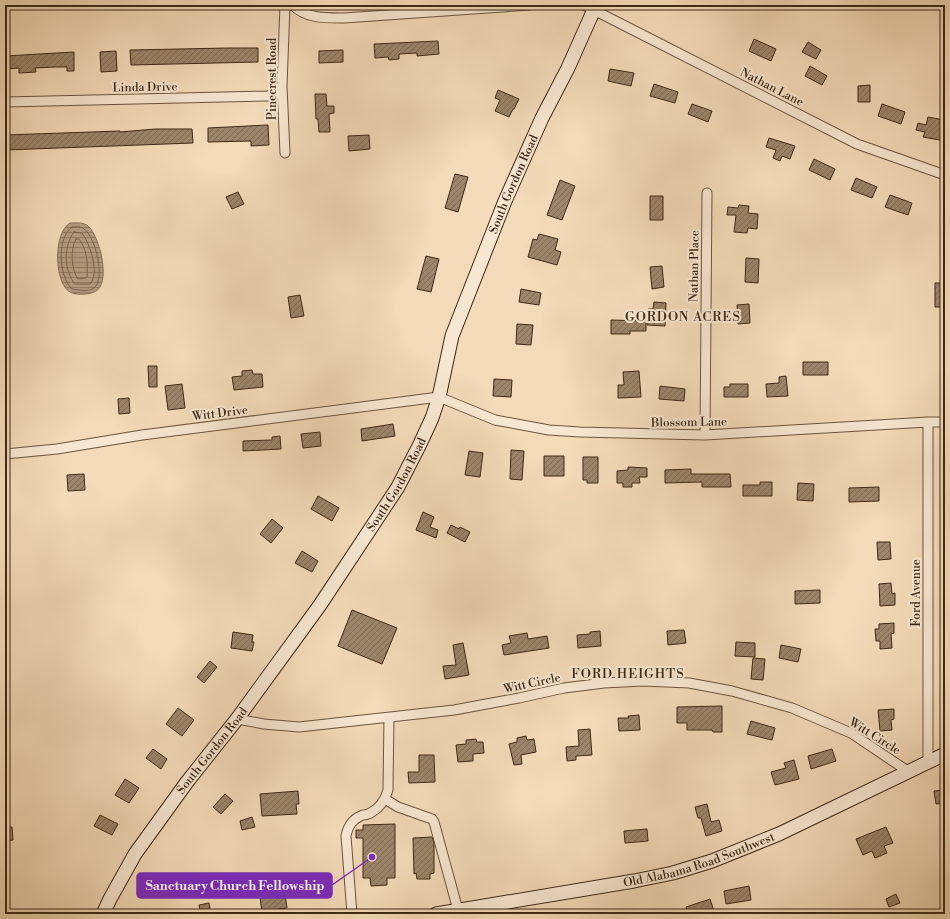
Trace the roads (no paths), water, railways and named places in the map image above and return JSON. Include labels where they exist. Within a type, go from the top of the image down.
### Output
[{"type":"street","name":"Pinecrest Road","points":[[285,5],[282,86],[285,152]]},
{"type":"street","points":[[293,5],[307,15],[327,18],[530,5]]},
{"type":"street","name":"Nathan Lane","points":[[591,7],[857,144],[945,175]]},
{"type":"street","name":"South Gordon Road","points":[[103,914],[135,854],[187,782],[237,719],[320,605],[398,487],[420,444],[439,398],[452,336],[479,263],[542,118],[568,68],[591,7]]},
{"type":"street","name":"Linda Drive","points":[[5,102],[268,96],[276,93],[282,86]]},
{"type":"street","name":"Nathan Place","points":[[704,435],[707,193]]},
{"type":"street","name":"Blossom Lane","points":[[439,398],[495,420],[549,430],[621,434],[704,435],[945,422]]},
{"type":"street","name":"Witt Drive","points":[[5,454],[57,449],[150,434],[439,398]]},
{"type":"street","name":"Ford Avenue","points":[[928,422],[928,763]]},
{"type":"street","name":"Witt Circle","points":[[237,719],[264,724],[299,727],[454,710],[564,688],[588,685],[643,681],[689,683],[732,691],[792,708],[851,733],[910,772]]},
{"type":"street","points":[[352,914],[346,836],[347,830],[354,820],[370,813],[381,805],[385,799],[388,790],[389,718]]},
{"type":"street","name":"Old Alabama Road Southwest","points":[[436,914],[634,881],[673,873],[712,860],[779,834],[945,754]]},
{"type":"street","points":[[385,799],[398,807],[432,819],[434,822],[458,910]]},
{"type":"water","points":[[70,223],[82,223],[88,226],[97,240],[100,250],[103,271],[102,281],[99,288],[91,293],[78,294],[70,292],[65,287],[58,269],[58,247],[64,228]]},
{"type":"place","name":"Sanctuary Church Fellowship","points":[[372,857]]},
{"type":"district","name":"GORDON ACRES","points":[[683,316]]},
{"type":"district","name":"FORD HEIGHTS","points":[[628,673]]}]
